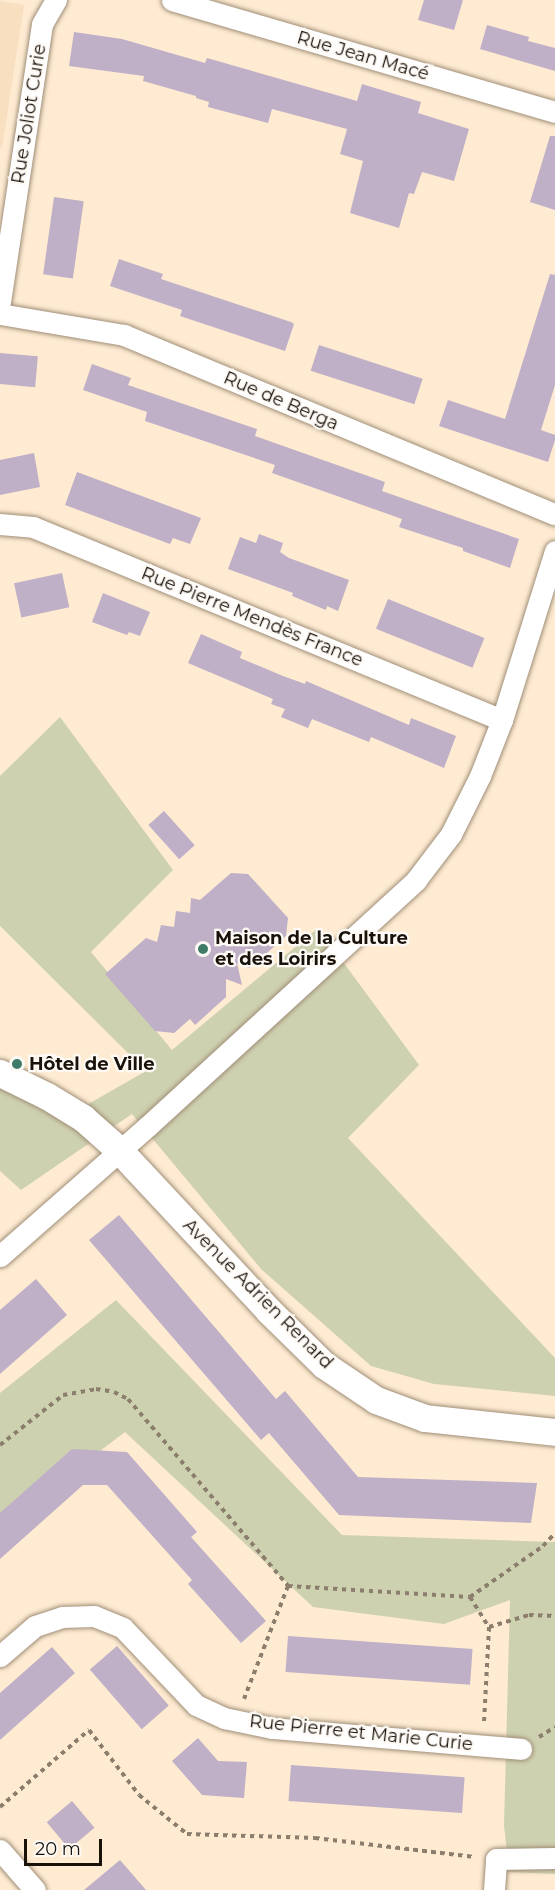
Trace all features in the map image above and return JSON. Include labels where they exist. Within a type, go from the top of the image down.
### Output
[{"type":"street","name":"Rue Joliot Curie","points":[[0,302],[42,24],[56,0]]},
{"type":"street","name":"Rue Jean Macé","points":[[172,0],[555,112]]},
{"type":"street","name":"Rue de Berga","points":[[0,314],[124,335],[555,514]]},
{"type":"street","name":"Rue Pierre Mendès France","points":[[0,524],[33,527],[502,720]]},
{"type":"street","points":[[0,1256],[416,880],[451,834],[480,776],[502,720],[555,551]]},
{"type":"street","name":"Avenue Adrien Renard","points":[[0,1073],[47,1096],[83,1118],[119,1150],[268,1310],[324,1365],[376,1400],[425,1418],[555,1432]]},
{"type":"street","name":"Rue Pierre et Marie Curie","points":[[0,1656],[35,1626],[62,1617],[94,1616],[123,1628],[196,1705],[224,1718],[272,1728],[521,1749]]},
{"type":"street","points":[[0,1850],[35,1890]]},
{"type":"street","points":[[494,1890],[496,1859],[555,1858]]},
{"type":"path","points":[[0,1445],[63,1395],[96,1389],[114,1392],[128,1399],[288,1586],[471,1597],[543,1546],[555,1533]]},
{"type":"path","points":[[236,1720],[288,1586]]},
{"type":"path","points":[[471,1597],[489,1627],[482,1745]]},
{"type":"path","points":[[489,1627],[529,1616],[555,1616]]},
{"type":"path","points":[[0,1808],[89,1730],[139,1795],[187,1834],[315,1838],[496,1859]]},
{"type":"shaded area","points":[[0,1],[24,5],[2,148],[0,147]]},
{"type":"green space","points":[[60,717],[173,870],[91,952],[172,1050],[318,928],[419,1065],[348,1138],[555,1358],[555,1396],[434,1384],[371,1366],[261,1269],[132,1114],[21,1190],[0,1171],[0,1088],[64,1118],[146,1071],[0,926],[0,776]]},
{"type":"green space","points":[[116,1300],[342,1535],[555,1542],[555,1874],[509,1872],[504,1825],[510,1600],[444,1624],[313,1607],[125,1432],[0,1527],[0,1393]]},
{"type":"building","points":[[424,0],[463,0],[454,30],[418,20]]},
{"type":"building","points":[[487,25],[529,37],[528,41],[555,48],[555,71],[480,49]]},
{"type":"building","points":[[74,32],[122,39],[205,63],[207,58],[357,101],[362,84],[421,102],[418,113],[469,129],[454,181],[422,172],[414,194],[409,193],[399,228],[350,213],[363,161],[340,154],[347,129],[272,109],[268,123],[208,107],[209,102],[196,98],[196,96],[143,81],[144,76],[69,66]]},
{"type":"building","points":[[550,136],[555,136],[555,210],[530,202]]},
{"type":"building","points":[[54,197],[84,201],[73,278],[43,274]]},
{"type":"building","points":[[119,259],[163,274],[161,279],[291,322],[294,324],[285,351],[180,316],[182,310],[110,286]]},
{"type":"building","points":[[550,274],[555,275],[555,385],[541,430],[555,435],[548,462],[439,426],[448,400],[505,419]]},
{"type":"building","points":[[319,345],[423,379],[414,404],[311,371]]},
{"type":"building","points":[[0,353],[38,356],[35,387],[0,384]]},
{"type":"building","points":[[92,364],[131,378],[128,385],[257,429],[255,436],[385,482],[382,491],[519,539],[510,568],[463,551],[463,548],[399,527],[402,519],[272,473],[275,465],[145,421],[147,412],[83,390]]},
{"type":"building","points":[[34,453],[40,487],[0,495],[0,460]]},
{"type":"building","points":[[77,472],[201,518],[190,544],[173,538],[170,544],[65,505]]},
{"type":"building","points":[[259,534],[283,543],[280,552],[289,558],[349,580],[338,611],[327,606],[326,610],[292,596],[293,593],[228,569],[240,537],[256,543]]},
{"type":"building","points":[[62,573],[69,607],[21,617],[14,583]]},
{"type":"building","points":[[103,593],[150,612],[140,636],[129,632],[127,635],[92,622]]},
{"type":"building","points":[[388,599],[484,638],[472,668],[376,629]]},
{"type":"building","points":[[201,634],[242,652],[240,658],[283,676],[305,684],[306,681],[409,725],[411,718],[456,736],[444,768],[371,737],[369,742],[312,719],[308,728],[281,717],[285,709],[271,704],[273,699],[188,663]]},
{"type":"building","points":[[164,811],[195,845],[179,859],[148,825]]},
{"type":"building","name":"Maison de la Culture et des Loirirs","points":[[231,873],[248,874],[288,918],[286,936],[250,968],[237,963],[242,985],[226,979],[226,997],[195,1025],[190,1019],[174,1033],[155,1031],[105,974],[146,938],[157,942],[161,925],[174,927],[176,911],[190,913],[191,898],[200,900]]},
{"type":"building","points":[[119,1215],[276,1399],[285,1391],[358,1477],[537,1483],[531,1523],[339,1515],[269,1433],[261,1440],[89,1240]]},
{"type":"building","points":[[36,1279],[67,1315],[0,1374],[0,1310]]},
{"type":"building","points":[[72,1449],[127,1452],[197,1532],[191,1537],[266,1621],[241,1643],[188,1584],[192,1580],[107,1485],[83,1485],[0,1559],[0,1513]]},
{"type":"building","points":[[288,1636],[473,1649],[470,1685],[285,1672]]},
{"type":"building","points":[[117,1646],[169,1706],[142,1729],[90,1670]]},
{"type":"building","points":[[52,1647],[75,1673],[0,1740],[0,1693]]},
{"type":"building","points":[[198,1738],[218,1761],[247,1762],[244,1798],[202,1795],[172,1761]]},
{"type":"building","points":[[291,1765],[465,1777],[462,1813],[288,1801]]},
{"type":"building","points":[[72,1801],[94,1828],[69,1849],[47,1822]]},
{"type":"building","points":[[120,1860],[146,1890],[84,1890]]},
{"type":"place","name":"Maison de la Culture et des Loirirs","points":[[203,949]]},
{"type":"place","name":"Hôtel de Ville","points":[[17,1064]]}]
